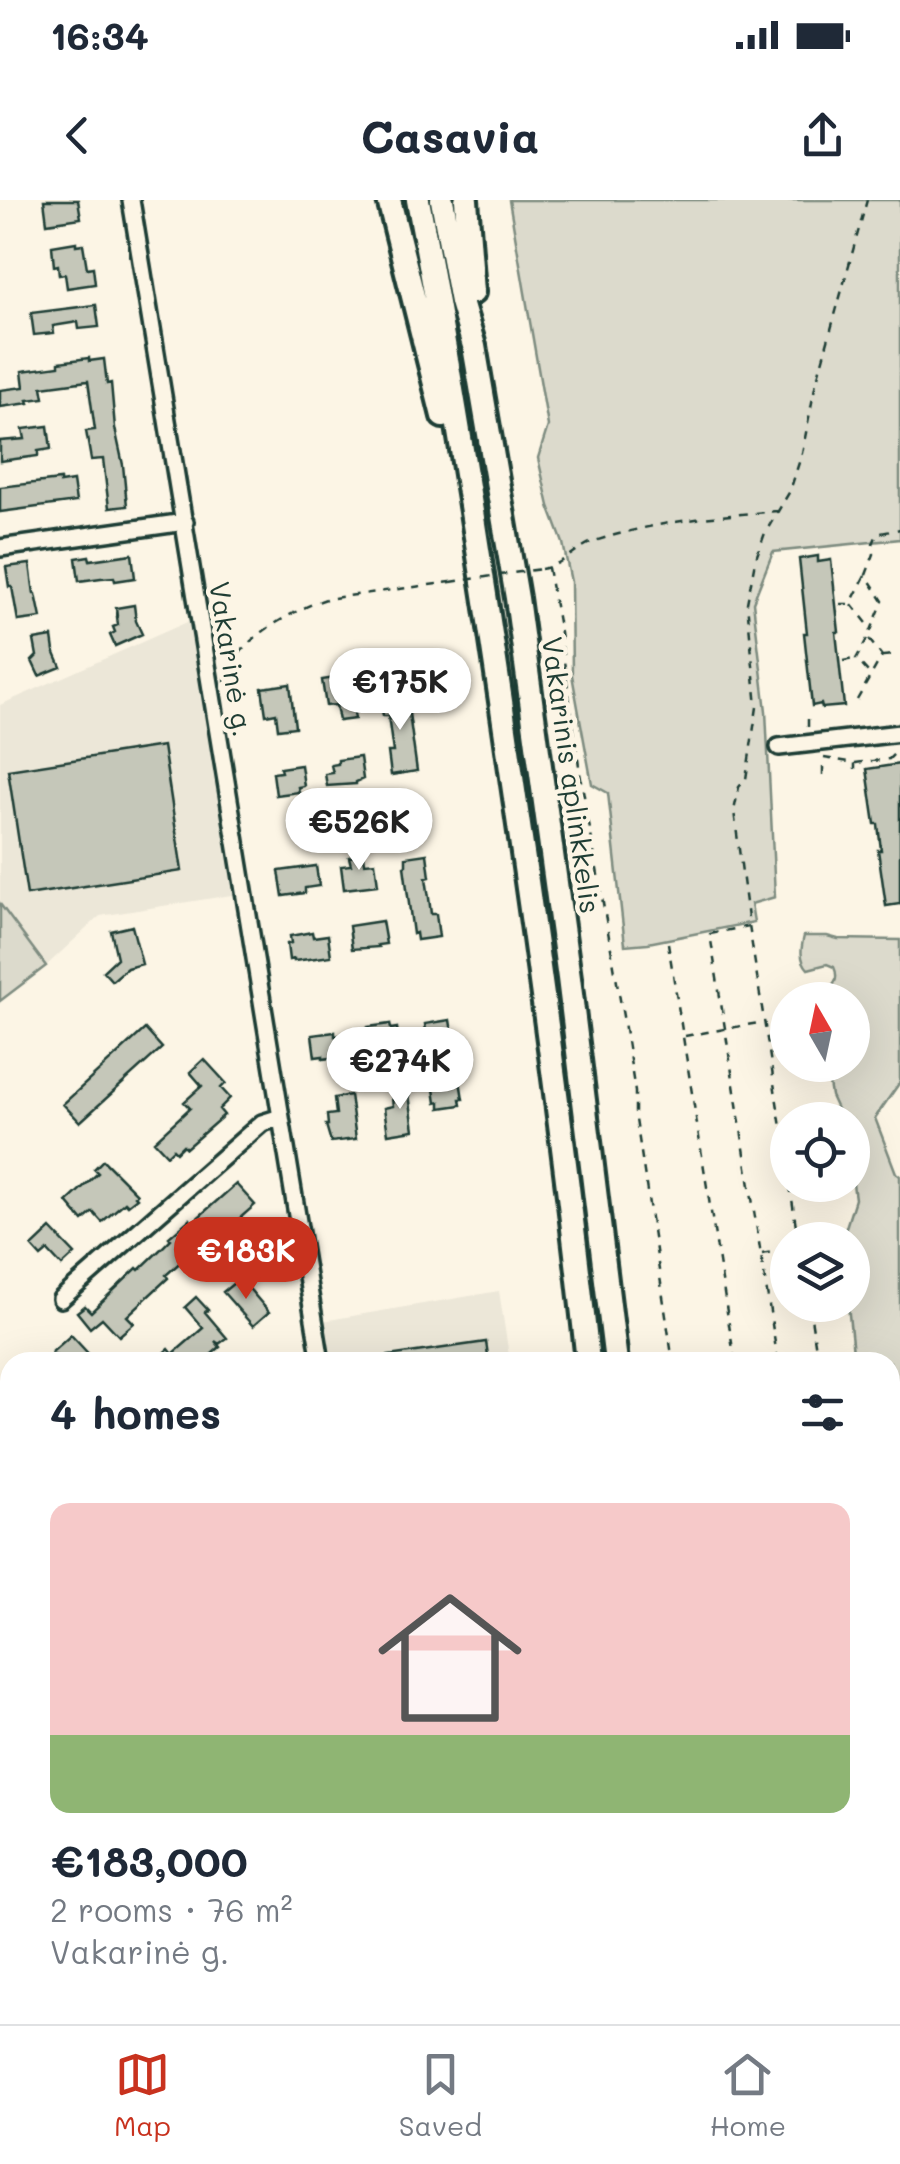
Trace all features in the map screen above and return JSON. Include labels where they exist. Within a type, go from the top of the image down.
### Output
[{"type":"highway","points":[[390,200],[448,433],[468,490]]},
{"type":"highway","points":[[418,200],[457,412],[531,908],[587,1352]]},
{"type":"highway","name":"Vakarinis aplinkkelis","points":[[442,200],[474,346],[531,694],[615,1352]]},
{"type":"highway","points":[[466,200],[474,346]]},
{"type":"street","name":"Vakarinė g.","points":[[131,200],[319,1352]]},
{"type":"street","points":[[0,548],[185,522]]},
{"type":"street","points":[[779,747],[900,733]]},
{"type":"street","points":[[61,1299],[262,1123],[281,1117]]},
{"type":"path","points":[[777,1102],[734,811],[746,779],[757,708],[748,602],[755,561],[765,533],[790,491],[802,453],[814,387],[867,200]]},
{"type":"path","points":[[225,680],[232,660],[248,645],[281,619],[326,600],[541,570],[558,565],[592,542],[640,529],[686,519],[780,511]]},
{"type":"path","points":[[851,604],[874,554],[877,534],[900,529]]},
{"type":"path","points":[[548,568],[624,1022],[671,1352]]},
{"type":"path","points":[[866,575],[882,601]]},
{"type":"path","points":[[882,601],[891,601]]},
{"type":"path","points":[[856,659],[882,601]]},
{"type":"path","points":[[840,604],[851,604]]},
{"type":"path","points":[[851,604],[871,628]]},
{"type":"path","points":[[868,638],[882,656]]},
{"type":"path","points":[[882,656],[893,654]]},
{"type":"path","points":[[857,700],[882,656]]},
{"type":"path","points":[[843,661],[856,659]]},
{"type":"path","points":[[856,659],[871,676]]},
{"type":"path","points":[[808,712],[808,731]]},
{"type":"path","points":[[823,775],[821,756],[855,766],[889,759],[900,748]]},
{"type":"path","points":[[749,926],[710,934],[776,1352]]},
{"type":"path","points":[[668,942],[733,1352]]},
{"type":"path","points":[[683,1036],[764,1022]]},
{"type":"path","points":[[760,1254],[770,1252]]},
{"type":"path","points":[[811,1322],[816,1352]]},
{"type":"shaded area","points":[[509,200],[900,200],[900,539],[773,552],[753,602],[766,711],[775,897],[751,904],[754,922],[625,945],[608,793],[592,784],[572,675],[571,582],[538,458],[548,426]]},
{"type":"shaded area","points":[[194,619],[238,894],[100,916],[46,966],[0,904],[0,705]]},
{"type":"shaded area","points":[[0,904],[46,966],[0,1001]]},
{"type":"shaded area","points":[[804,936],[900,940],[900,1082],[875,1118],[900,1176],[900,1352],[853,1352],[850,1322],[870,1322],[870,1222],[848,1222],[854,1202],[870,1202],[870,1102],[834,1102],[829,1082],[870,1082],[870,982],[834,982],[834,967],[827,964],[808,969],[802,957]]},
{"type":"shaded area","points":[[499,1291],[508,1352],[328,1352],[323,1321]]},
{"type":"building","points":[[44,200],[78,200],[81,218],[47,223]]},
{"type":"building","points":[[83,244],[87,268],[93,267],[95,284],[67,288],[65,274],[59,275],[58,265],[54,266],[52,246]]},
{"type":"building","points":[[96,305],[99,327],[79,329],[78,322],[53,326],[54,333],[34,335],[31,313]]},
{"type":"building","points":[[89,358],[104,359],[107,384],[111,383],[127,506],[109,508],[103,459],[91,460],[86,431],[95,430],[88,381],[42,387],[44,398],[0,407],[0,390],[24,387],[22,371]]},
{"type":"building","points":[[48,426],[51,449],[38,451],[38,456],[0,461],[0,441],[25,439],[23,429]]},
{"type":"building","points":[[73,481],[76,502],[0,512],[0,487]]},
{"type":"building","points":[[132,554],[135,578],[79,581],[76,558]]},
{"type":"building","points":[[818,556],[818,562],[831,560],[844,706],[812,706],[799,559]]},
{"type":"building","points":[[30,564],[41,618],[18,621],[6,567]]},
{"type":"building","points":[[134,605],[142,634],[115,646],[110,635],[118,625],[116,608]]},
{"type":"building","points":[[52,637],[61,667],[39,676],[32,661],[37,656],[34,640]]},
{"type":"building","points":[[348,676],[355,719],[339,721],[336,705],[326,706],[322,680]]},
{"type":"building","points":[[290,684],[295,727],[278,729],[276,713],[266,715],[262,688]]},
{"type":"building","points":[[406,692],[417,771],[391,775],[388,752],[393,752],[388,716],[383,716],[380,695]]},
{"type":"building","points":[[163,746],[182,871],[27,895],[8,770]]},
{"type":"building","points":[[360,757],[363,779],[356,784],[327,786],[325,774],[333,773],[331,765]]},
{"type":"building","points":[[900,764],[900,904],[886,906],[878,824],[867,769]]},
{"type":"building","points":[[301,765],[304,786],[298,787],[299,792],[276,795],[273,773]]},
{"type":"building","points":[[427,854],[431,914],[436,914],[439,937],[417,940],[404,866],[406,857]]},
{"type":"building","points":[[364,855],[365,863],[375,862],[378,885],[344,889],[341,866],[351,865],[349,857]]},
{"type":"building","points":[[316,866],[319,886],[283,896],[279,871]]},
{"type":"building","points":[[382,921],[386,944],[352,949],[349,926]]},
{"type":"building","points":[[132,926],[142,964],[127,968],[112,981],[103,971],[117,958],[111,931]]},
{"type":"building","points":[[312,932],[313,937],[328,935],[331,956],[289,960],[290,936]]},
{"type":"building","points":[[450,1020],[455,1050],[463,1049],[466,1066],[458,1068],[463,1099],[461,1105],[440,1108],[433,1082],[438,1082],[433,1045],[428,1045],[425,1024]]},
{"type":"building","points":[[390,1024],[391,1029],[397,1028],[400,1048],[374,1053],[376,1066],[361,1068],[359,1054],[315,1057],[312,1035],[335,1032],[335,1036],[343,1037],[369,1033],[368,1027]]},
{"type":"building","points":[[145,1029],[162,1048],[80,1122],[63,1104]]},
{"type":"building","points":[[204,1059],[226,1083],[221,1088],[230,1098],[219,1109],[224,1115],[186,1148],[183,1145],[167,1155],[154,1141],[190,1108],[184,1102],[202,1086],[190,1072]]},
{"type":"building","points":[[408,1087],[414,1130],[388,1134],[384,1108],[393,1106],[391,1090]]},
{"type":"building","points":[[350,1095],[356,1139],[331,1142],[327,1115],[336,1114],[334,1098]]},
{"type":"building","points":[[103,1160],[137,1198],[128,1205],[125,1202],[102,1222],[93,1212],[83,1221],[67,1202],[98,1173],[94,1169]]},
{"type":"building","points":[[236,1184],[255,1205],[231,1226],[227,1222],[221,1226],[166,1275],[168,1278],[127,1316],[134,1323],[119,1336],[102,1318],[90,1328],[77,1312],[85,1306],[91,1312],[161,1249],[169,1237],[190,1219],[193,1222]]},
{"type":"building","points":[[51,1229],[75,1254],[62,1266],[48,1251],[41,1257],[32,1247]]},
{"type":"building","points":[[240,1278],[269,1312],[253,1326],[223,1292]]},
{"type":"building","points":[[196,1297],[227,1338],[219,1344],[215,1341],[220,1347],[214,1352],[175,1352],[203,1328],[185,1307]]},
{"type":"building","points":[[71,1335],[87,1352],[52,1352]]},
{"type":"building","points":[[486,1342],[488,1352],[416,1352]]}]
